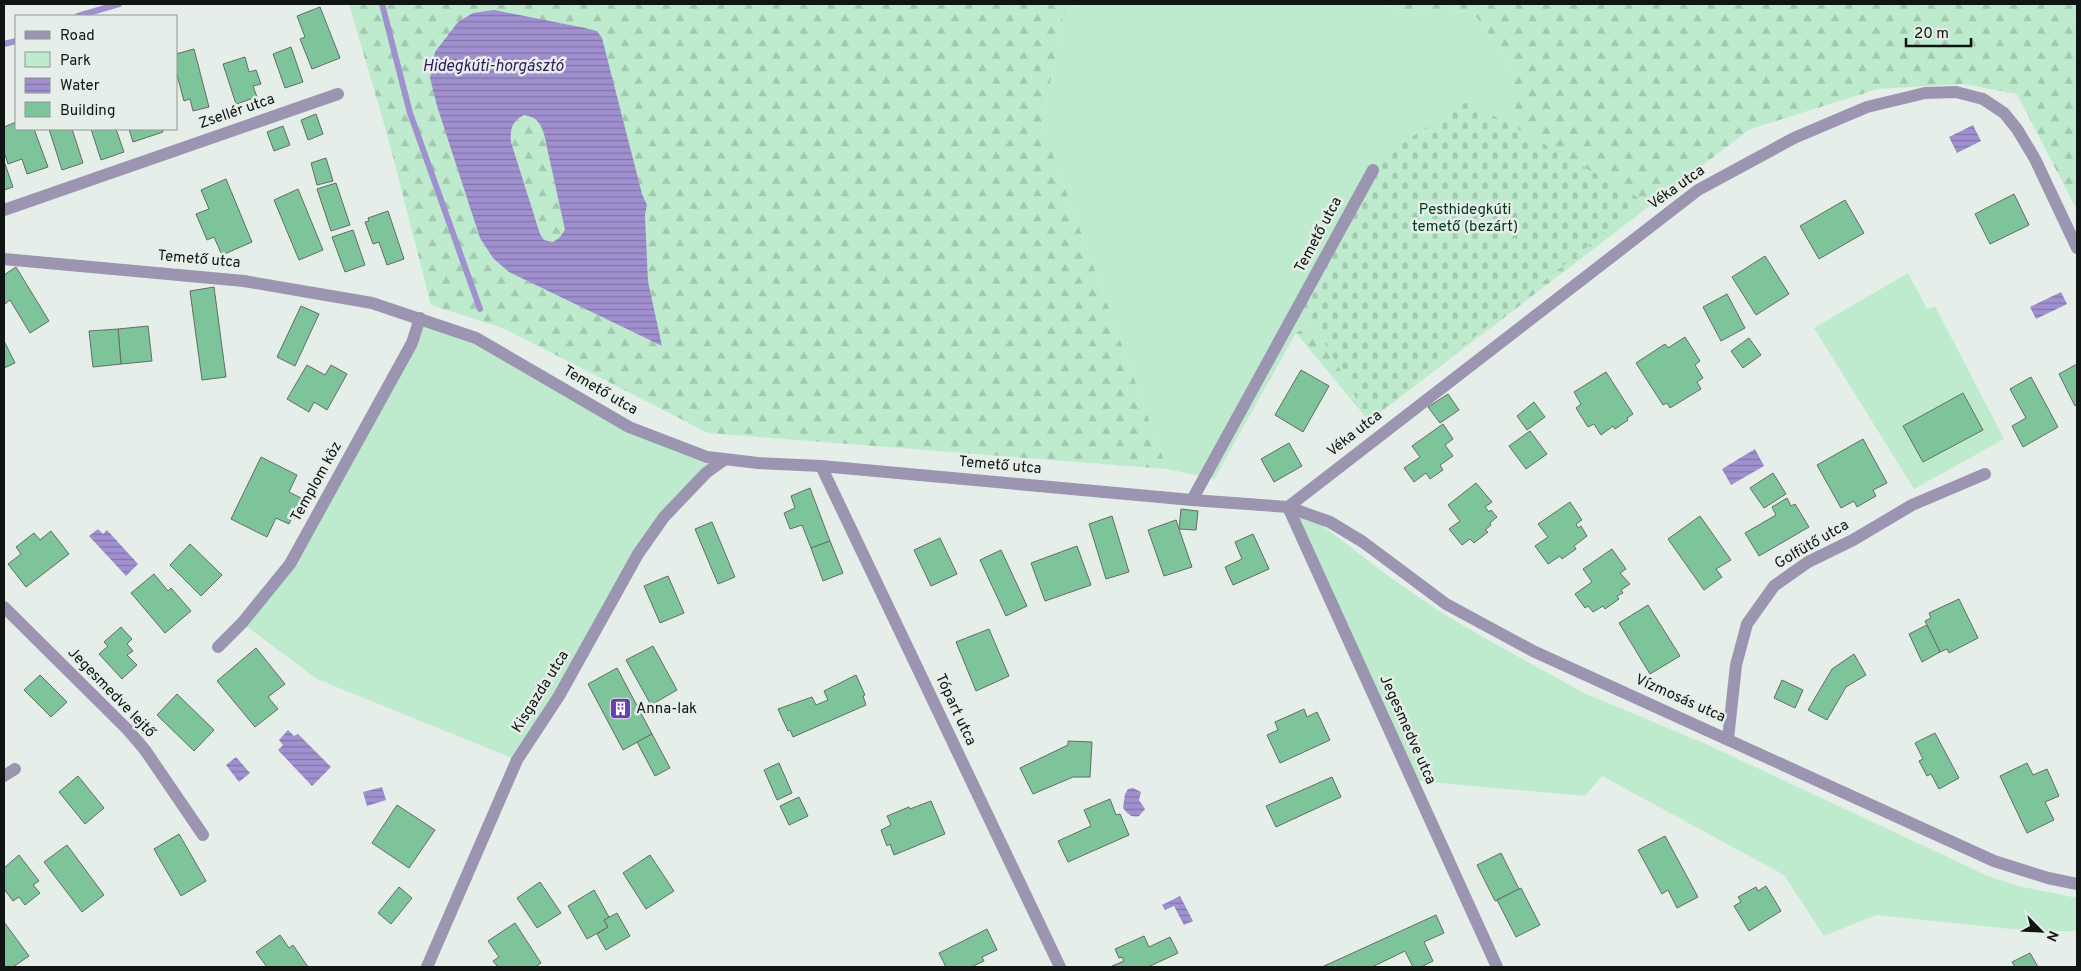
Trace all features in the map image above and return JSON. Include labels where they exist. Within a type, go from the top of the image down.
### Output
[{"type":"street","name":"Véka utca","points":[[1288,507],[1698,190],[1794,138],[1867,106],[1925,93],[1956,92],[1983,99],[2004,113],[2017,129],[2035,160],[2077,248]]},
{"type":"street","name":"Zsellér utca","points":[[4,210],[338,94]]},
{"type":"street","name":"Temető utca","points":[[1192,500],[1373,170]]},
{"type":"street","name":"Temető utca","points":[[4,259],[244,281],[372,302],[476,338],[629,427],[707,457],[724,460],[822,466],[1288,507]]},
{"type":"street","name":"Templom köz","points":[[218,647],[242,623],[290,564],[412,343],[420,318]]},
{"type":"street","name":"Kisgazda utca","points":[[427,967],[518,760],[559,696],[638,554],[664,517],[706,472],[724,460]]},
{"type":"street","name":"Tópart utca","points":[[822,466],[1060,967]]},
{"type":"street","name":"Golfütő utca","points":[[1728,739],[1736,665],[1747,624],[1774,586],[1808,562],[1853,540],[1912,505],[1986,474]]},
{"type":"street","name":"Vízmosás utca","points":[[1288,507],[1330,522],[1354,537],[1446,604],[1533,651],[1994,861],[2048,878],[2077,884]]},
{"type":"street","name":"Jegesmedve utca","points":[[1288,507],[1497,967]]},
{"type":"street","name":"Jegesmedve lejtő","points":[[4,607],[128,730],[145,750],[203,835]]},
{"type":"green space","points":[[349,4],[1076,4],[1063,17],[1042,125],[1167,469],[708,433],[503,328],[431,305],[389,141]],"holes":[[[559,23],[597,31],[642,194],[647,205],[645,215],[648,281],[662,346],[510,272],[445,36]]]},
{"type":"green space","points":[[1076,4],[1385,4],[1386,9],[1473,12],[1510,63],[1527,198],[1296,333],[1214,479],[1167,469],[1042,125],[1063,17]]},
{"type":"green space","points":[[1385,4],[2077,4],[2077,210],[2017,94],[1963,84],[1878,89],[1750,129],[1369,421],[1296,333],[1526,198],[1510,63],[1473,12],[1386,9]]},
{"type":"green space","name":"Pesthidegkúti temető (bezárt)","points":[[1468,101],[1644,201],[1369,421],[1304,306],[1388,152]]},
{"type":"green space","points":[[524,115],[532,117],[537,121],[544,134],[565,230],[553,242],[544,240],[540,234],[511,142],[513,126]]},
{"type":"green space","points":[[1908,273],[1927,309],[1935,306],[2004,439],[1914,489],[1814,328]]},
{"type":"green space","points":[[420,318],[450,328],[629,427],[724,460],[664,517],[517,760],[317,679],[242,623],[290,564]]},
{"type":"green space","points":[[1295,516],[1310,516],[1391,578],[1442,613],[1584,693],[1706,744],[1988,876],[2018,886],[2077,898],[2077,931],[2031,931],[1876,915],[1824,936],[1784,875],[1602,776],[1585,796],[1418,781]]},
{"type":"water","name":"Hidegkúti-horgásztó","points":[[494,10],[597,31],[602,38],[642,194],[647,205],[645,215],[648,281],[662,346],[509,272],[493,258],[480,238],[437,106],[430,78],[435,52],[458,22],[473,13]],"holes":[[[524,115],[532,117],[537,121],[544,134],[565,230],[553,242],[544,240],[540,234],[511,142],[514,123]]]},
{"type":"water","points":[[1973,125],[1981,141],[1957,153],[1949,137]]},
{"type":"water","points":[[2061,292],[2067,304],[2036,319],[2030,307]]},
{"type":"water","points":[[1755,449],[1764,466],[1731,485],[1722,469]]},
{"type":"water","points":[[98,529],[103,534],[107,530],[138,564],[126,576],[89,536]]},
{"type":"water","points":[[288,730],[294,736],[298,734],[331,767],[312,786],[278,750],[283,745],[279,740]]},
{"type":"water","points":[[236,757],[250,773],[239,782],[226,765]]},
{"type":"water","points":[[382,787],[386,800],[367,806],[363,792]]},
{"type":"water","points":[[1133,788],[1141,792],[1139,800],[1145,809],[1139,816],[1130,815],[1123,808],[1125,794],[1128,789]]},
{"type":"water","points":[[1180,896],[1193,921],[1184,925],[1174,906],[1165,910],[1162,905]]},
{"type":"building","points":[[320,7],[340,58],[312,69],[300,39],[305,37],[297,16]]},
{"type":"building","points":[[291,47],[303,82],[285,88],[273,54]]},
{"type":"building","points":[[194,49],[209,107],[193,111],[190,99],[184,101],[178,78],[178,53]]},
{"type":"building","points":[[245,57],[249,72],[256,70],[261,84],[253,86],[257,97],[236,104],[223,64]]},
{"type":"building","points":[[316,114],[323,134],[308,140],[301,120]]},
{"type":"building","points":[[15,122],[15,130],[34,130],[48,167],[27,174],[22,159],[8,164],[4,152],[4,127]]},
{"type":"building","points":[[283,126],[290,145],[274,151],[267,132]]},
{"type":"building","points":[[49,130],[72,130],[83,163],[62,170]]},
{"type":"building","points":[[91,130],[116,130],[124,152],[101,160]]},
{"type":"building","points":[[129,130],[162,130],[163,132],[133,142]]},
{"type":"building","points":[[326,158],[333,181],[317,185],[311,163]]},
{"type":"building","points":[[4,161],[13,187],[4,190]]},
{"type":"building","points":[[226,179],[252,242],[222,255],[214,237],[207,240],[196,214],[209,209],[201,190]]},
{"type":"building","points":[[336,183],[350,225],[331,231],[317,189]]},
{"type":"building","points":[[298,189],[323,250],[299,260],[274,200]]},
{"type":"building","points":[[2014,194],[2029,225],[1990,244],[1975,214]]},
{"type":"building","points":[[1845,200],[1864,233],[1819,259],[1800,226]]},
{"type":"building","points":[[388,211],[404,259],[387,265],[379,242],[373,244],[365,222],[369,221],[368,218]]},
{"type":"building","points":[[353,230],[365,265],[345,272],[332,237]]},
{"type":"building","points":[[1765,256],[1789,294],[1756,315],[1732,277]]},
{"type":"building","points":[[16,267],[49,321],[30,333],[10,300],[5,304],[4,302],[4,275]]},
{"type":"building","points":[[214,287],[226,377],[202,380],[190,291]]},
{"type":"building","points":[[1727,294],[1745,328],[1721,341],[1703,307]]},
{"type":"building","points":[[301,306],[319,314],[295,366],[277,357]]},
{"type":"building","points":[[148,326],[152,361],[121,364],[118,329]]},
{"type":"building","points":[[118,329],[121,364],[93,367],[89,331]]},
{"type":"building","points":[[1685,337],[1700,361],[1695,365],[1703,378],[1697,382],[1701,389],[1670,408],[1667,403],[1663,405],[1636,363],[1665,344],[1668,348]]},
{"type":"building","points":[[1749,338],[1761,355],[1743,368],[1731,351]]},
{"type":"building","points":[[4,341],[15,363],[4,368]]},
{"type":"building","points":[[2077,364],[2077,404],[2075,406],[2059,374]]},
{"type":"building","points":[[307,365],[325,375],[331,365],[347,374],[327,410],[314,402],[309,412],[287,399]]},
{"type":"building","points":[[1301,370],[1329,386],[1303,432],[1275,415]]},
{"type":"building","points":[[1606,372],[1633,414],[1615,429],[1613,426],[1601,435],[1594,424],[1588,427],[1576,408],[1581,404],[1574,392]]},
{"type":"building","points":[[2031,377],[2058,427],[2023,447],[2012,426],[2026,418],[2010,389]]},
{"type":"building","points":[[1963,393],[1983,430],[1923,462],[1903,426]]},
{"type":"building","points":[[1448,394],[1459,410],[1440,423],[1428,407]]},
{"type":"building","points":[[1534,402],[1545,417],[1527,430],[1517,416]]},
{"type":"building","points":[[1443,424],[1453,439],[1445,445],[1453,456],[1440,465],[1443,470],[1430,479],[1426,473],[1414,482],[1404,468],[1420,457],[1412,446]]},
{"type":"building","points":[[1530,431],[1547,454],[1526,469],[1509,446]]},
{"type":"building","points":[[1863,439],[1887,483],[1873,490],[1876,496],[1857,507],[1854,501],[1841,508],[1817,465]]},
{"type":"building","points":[[1289,443],[1302,466],[1274,482],[1261,459]]},
{"type":"building","points":[[261,457],[297,475],[289,492],[301,498],[289,524],[276,518],[267,537],[231,519]]},
{"type":"building","points":[[1773,473],[1786,494],[1764,508],[1750,488]]},
{"type":"building","points":[[1476,483],[1492,502],[1485,507],[1489,512],[1491,510],[1497,517],[1485,530],[1488,532],[1474,543],[1470,539],[1462,545],[1449,529],[1460,521],[1448,505]]},
{"type":"building","points":[[810,488],[830,541],[811,548],[802,525],[790,529],[784,513],[795,508],[791,496]]},
{"type":"building","points":[[1787,498],[1791,506],[1795,504],[1809,527],[1759,556],[1745,533],[1776,515],[1772,507]]},
{"type":"building","points":[[1570,502],[1582,520],[1576,524],[1578,528],[1581,526],[1587,536],[1574,546],[1576,549],[1562,559],[1560,556],[1548,564],[1535,546],[1548,537],[1538,524]]},
{"type":"building","points":[[1181,509],[1198,511],[1196,530],[1179,529]]},
{"type":"building","points":[[1112,516],[1129,572],[1106,579],[1089,524]]},
{"type":"building","points":[[1700,516],[1731,560],[1716,569],[1722,577],[1704,590],[1668,539]]},
{"type":"building","points":[[1176,520],[1192,567],[1164,576],[1148,530]]},
{"type":"building","points":[[712,522],[735,577],[718,584],[695,529]]},
{"type":"building","points":[[51,531],[69,554],[26,587],[8,564],[21,554],[16,547],[34,533],[40,540]]},
{"type":"building","points":[[1253,534],[1269,569],[1233,585],[1225,567],[1242,559],[1235,542]]},
{"type":"building","points":[[940,538],[957,574],[931,586],[914,550]]},
{"type":"building","points":[[830,541],[843,573],[823,581],[811,548]]},
{"type":"building","points":[[190,544],[222,575],[201,596],[170,565]]},
{"type":"building","points":[[1077,546],[1091,585],[1045,601],[1031,563]]},
{"type":"building","points":[[1612,549],[1626,569],[1620,573],[1630,584],[1621,590],[1623,593],[1617,596],[1619,599],[1605,609],[1603,606],[1593,612],[1588,606],[1585,608],[1575,594],[1592,582],[1583,569]]},
{"type":"building","points":[[1001,550],[1027,606],[1006,616],[980,560]]},
{"type":"building","points":[[154,574],[168,591],[171,588],[191,611],[165,633],[131,593]]},
{"type":"building","points":[[668,576],[684,613],[660,623],[644,586]]},
{"type":"building","points":[[1959,599],[1978,638],[1949,653],[1947,649],[1940,652],[1925,621],[1931,618],[1929,613]]},
{"type":"building","points":[[1648,605],[1680,656],[1650,674],[1619,623]]},
{"type":"building","points":[[1927,625],[1940,652],[1922,662],[1909,634]]},
{"type":"building","points":[[121,627],[132,639],[127,644],[133,651],[127,655],[137,665],[122,679],[99,654],[108,646],[104,642]]},
{"type":"building","points":[[989,629],[1009,676],[976,691],[956,642]]},
{"type":"building","points":[[653,646],[677,690],[651,705],[626,660]]},
{"type":"building","points":[[256,648],[285,684],[268,697],[278,709],[255,727],[217,681]]},
{"type":"building","points":[[1854,654],[1866,675],[1846,687],[1827,720],[1808,710],[1832,669]]},
{"type":"building","name":"Anna-lak","points":[[617,668],[652,734],[623,750],[588,684]]},
{"type":"building","points":[[40,675],[67,702],[51,717],[24,690]]},
{"type":"building","points":[[856,675],[865,695],[863,696],[866,705],[793,737],[790,730],[788,731],[778,709],[812,697],[816,705],[828,700],[824,691]]},
{"type":"building","points":[[1782,680],[1803,690],[1795,708],[1774,698]]},
{"type":"building","points":[[177,694],[214,730],[194,751],[157,715]]},
{"type":"building","points":[[1304,709],[1307,717],[1317,712],[1330,740],[1280,763],[1267,735],[1278,730],[1275,722]]},
{"type":"building","points":[[1935,733],[1959,778],[1939,789],[1931,774],[1927,776],[1919,761],[1923,759],[1915,743]]},
{"type":"building","points":[[652,734],[670,768],[655,776],[637,742]]},
{"type":"building","points":[[1068,741],[1092,742],[1090,777],[1073,777],[1033,794],[1020,768],[1068,745]]},
{"type":"building","points":[[779,763],[792,793],[777,800],[764,770]]},
{"type":"building","points":[[2027,763],[2033,775],[2047,769],[2059,796],[2045,802],[2054,820],[2027,833],[2000,776]]},
{"type":"building","points":[[78,776],[104,808],[85,824],[59,792]]},
{"type":"building","points":[[1332,777],[1341,797],[1276,827],[1266,806]]},
{"type":"building","points":[[799,797],[808,816],[789,825],[780,806]]},
{"type":"building","points":[[1110,799],[1116,815],[1120,814],[1129,835],[1068,862],[1058,841],[1091,826],[1084,810]]},
{"type":"building","points":[[931,801],[945,834],[894,855],[890,844],[887,846],[881,830],[891,825],[887,816]]},
{"type":"building","points":[[397,805],[435,830],[409,868],[372,843]]},
{"type":"building","points":[[179,834],[206,881],[181,896],[154,849]]},
{"type":"building","points":[[1665,836],[1698,897],[1677,908],[1668,890],[1662,894],[1638,850]]},
{"type":"building","points":[[67,845],[104,895],[82,912],[44,862]]},
{"type":"building","points":[[1501,853],[1519,889],[1495,901],[1477,865]]},
{"type":"building","points":[[19,855],[39,881],[33,885],[40,893],[25,905],[19,897],[13,901],[4,889],[4,868]]},
{"type":"building","points":[[650,855],[674,891],[646,909],[623,873]]},
{"type":"building","points":[[540,882],[561,913],[537,928],[517,898]]},
{"type":"building","points":[[1766,886],[1781,911],[1749,931],[1734,906],[1741,902],[1738,897],[1756,887],[1758,891]]},
{"type":"building","points":[[399,887],[412,898],[391,924],[378,913]]},
{"type":"building","points":[[1521,888],[1540,925],[1516,937],[1497,900]]},
{"type":"building","points":[[594,890],[609,917],[604,920],[608,927],[587,939],[568,906]]},
{"type":"building","points":[[617,913],[630,936],[606,950],[597,934],[608,927],[604,920]]},
{"type":"building","points":[[1436,915],[1444,933],[1424,942],[1433,961],[1421,967],[1413,967],[1405,951],[1372,967],[1322,967]]},
{"type":"building","points":[[4,922],[29,956],[13,967],[4,967]]},
{"type":"building","points":[[515,923],[541,963],[535,967],[498,967],[493,961],[499,957],[488,941]]},
{"type":"building","points":[[987,929],[997,950],[982,957],[984,961],[971,967],[946,967],[939,953]]},
{"type":"building","points":[[280,935],[289,948],[293,945],[308,967],[267,967],[256,952]]},
{"type":"building","points":[[1144,936],[1149,947],[1170,937],[1178,953],[1148,967],[1110,967],[1124,961],[1122,957],[1119,958],[1115,949]]},
{"type":"building","points":[[2030,953],[2038,967],[2015,967],[2012,962]]},
{"type":"waterway","points":[[81,15],[119,4]]},
{"type":"waterway","points":[[382,4],[410,113],[480,309]]},
{"type":"waterway","points":[[4,44],[15,41]]},
{"type":"place","name":"Anna-lak","points":[[620,709]]}]
